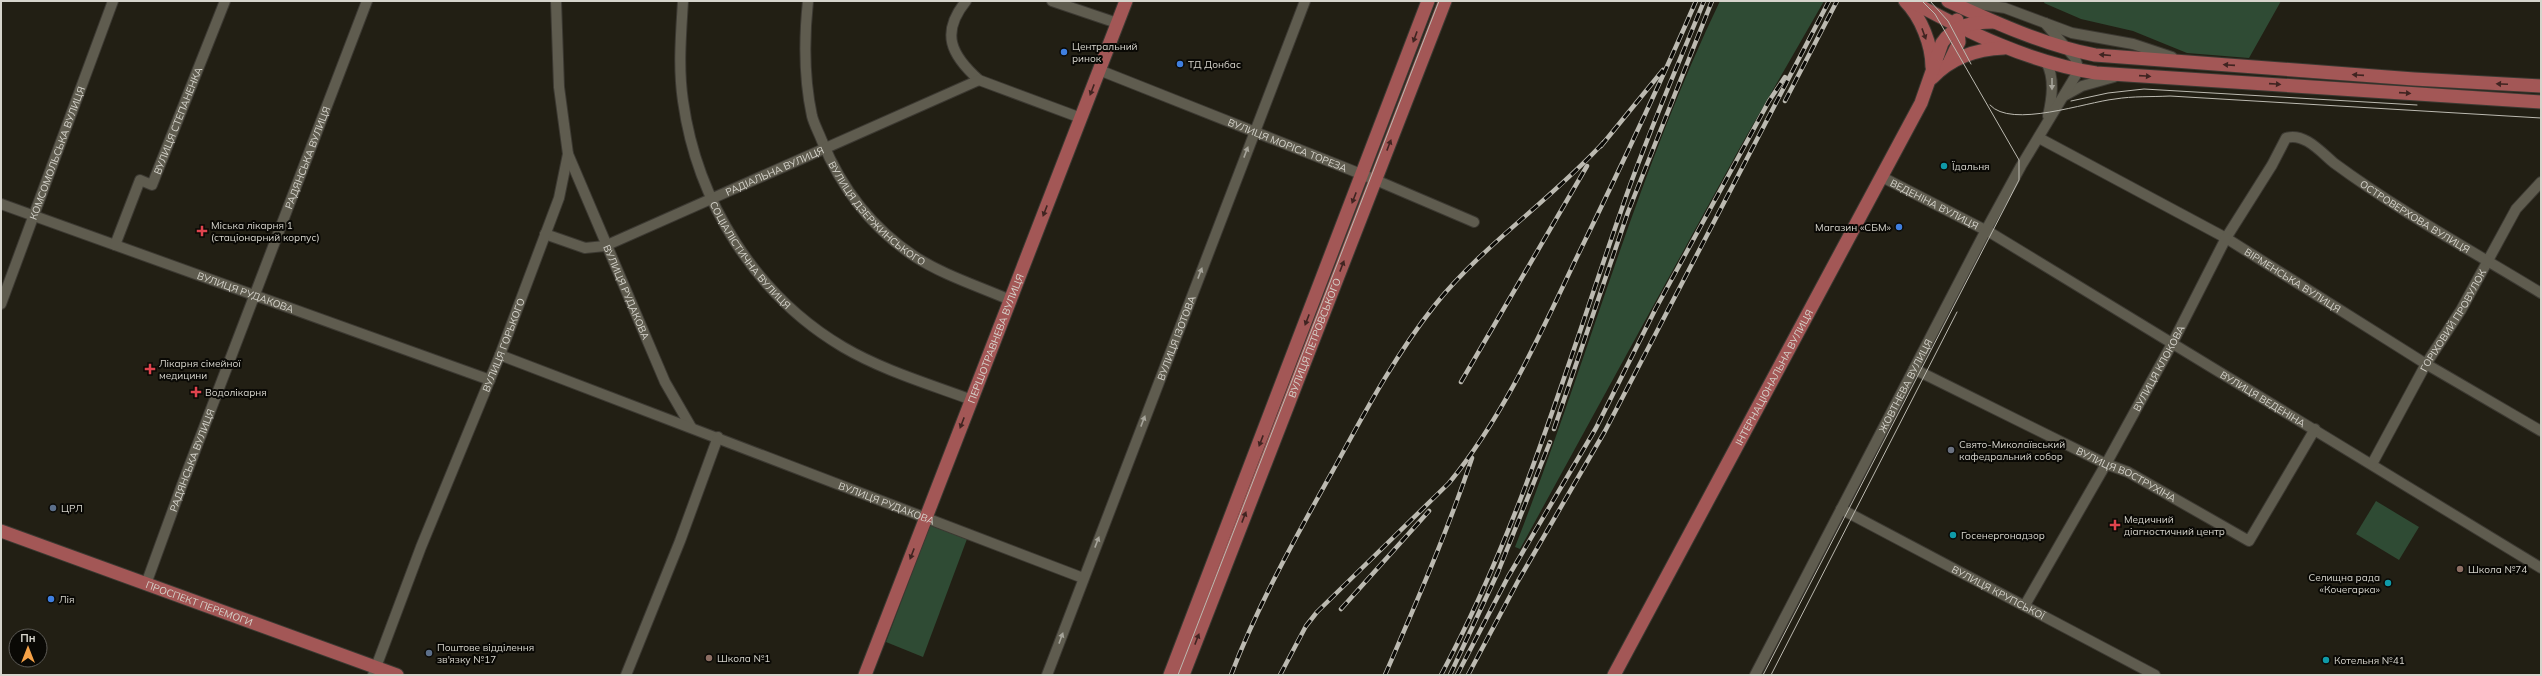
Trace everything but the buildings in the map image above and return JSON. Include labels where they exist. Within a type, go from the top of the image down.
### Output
[{"type":"main road","name":"ПЕРШОТРАВНЕВА ВУЛИЦЯ","points":[[865,675],[1126,1]]},
{"type":"main road","name":"ВУЛИЦЯ ПЕТРОВСЬКОГО","points":[[1170,675],[1363,175],[1428,1]]},
{"type":"main road","name":"ВУЛИЦЯ ПЕТРОВСЬКОГО","points":[[1183,675],[1445,1]]},
{"type":"main road","points":[[1905,1],[1919,20],[1925,35],[1932,60],[1931,79]]},
{"type":"main road","points":[[1910,1],[1959,27],[2008,48],[2046,62],[2079,70],[2123,75],[2541,102]]},
{"type":"main road","points":[[1947,1],[1956,14],[1959,27],[1959,42],[1950,62]]},
{"type":"main road","points":[[1947,1],[1994,22],[2064,47],[2095,54],[2414,79],[2541,86]]},
{"type":"main road","points":[[1959,27],[1994,22]]},
{"type":"main road","name":"ІНТЕРНАЦІОНАЛЬНА ВУЛИЦЯ","points":[[1614,675],[1834,262],[1882,177],[1931,79],[1942,43],[1947,35],[1959,27]]},
{"type":"main road","name":"ІНТЕРНАЦІОНАЛЬНА ВУЛИЦЯ","points":[[1931,79],[1950,62],[1985,49],[2008,48]]},
{"type":"main road","name":"ПРОСПЕКТ ПЕРЕМОГИ","points":[[1,532],[146,584],[375,671],[397,675]]},
{"type":"street","name":"КОМСОМОЛЬСЬКА ВУЛИЦЯ","points":[[1,304],[113,1]]},
{"type":"street","name":"ВУЛИЦЯ СТЕПАНЕНКА","points":[[115,245],[140,180],[152,185],[225,1]]},
{"type":"street","name":"РАДЯНСЬКА ВУЛИЦЯ","points":[[146,584],[182,485],[368,1]]},
{"type":"street","name":"ВУЛИЦЯ ГОРЬКОГО","points":[[375,671],[421,548],[500,355],[559,198],[568,154],[560,87],[556,1]]},
{"type":"street","name":"СОЦІАЛІСТИЧНА ВУЛИЦЯ","points":[[683,1],[679,52],[683,101],[692,142],[712,199],[730,235],[764,282],[818,332],[844,348],[898,372],[972,400]]},
{"type":"street","name":"ВУЛИЦЯ ДЗЕРЖИНСЬКОГО","points":[[808,1],[805,26],[808,88],[812,118],[835,170],[850,194],[870,218],[890,237],[914,255],[938,269],[1010,300]]},
{"type":"street","points":[[966,1],[955,14],[951,26],[951,40],[961,61],[978,80],[1081,118]]},
{"type":"street","points":[[1052,1],[1118,23]]},
{"type":"street","name":"ВУЛИЦЯ ІЗОТОВА","points":[[1047,675],[1305,1]]},
{"type":"street","points":[[1959,1],[1999,6],[2072,33],[2133,44],[2186,62]]},
{"type":"street","points":[[2045,23],[2075,58],[2079,70]]},
{"type":"street","points":[[2044,128],[2052,85],[2051,70],[2046,62]]},
{"type":"street","name":"ВУЛИЦЯ МОРІСА ТОРЕЗА","points":[[1099,70],[1254,133],[1376,180],[1474,222]]},
{"type":"street","name":"ЖОВТНЕВА ВУЛИЦЯ","points":[[1755,675],[1986,230],[2021,166],[2039,138],[2060,98],[2079,70]]},
{"type":"street","points":[[2060,98],[2082,86],[2123,75]]},
{"type":"street","name":"РАДІАЛЬНА ВУЛИЦЯ","points":[[545,234],[585,248],[605,246],[978,80]]},
{"type":"street","name":"ВУЛИЦЯ КЛОКОВА","points":[[2026,605],[2173,342],[2226,238],[2272,165],[2286,138],[2293,135]]},
{"type":"street","name":"ОСТРОВЕРХОВА ВУЛИЦЯ","points":[[2293,135],[2302,138],[2389,199],[2541,293]]},
{"type":"street","name":"ВІРМЕНСЬКА ВУЛИЦЯ","points":[[2039,138],[2226,238],[2426,364],[2541,431]]},
{"type":"street","name":"ВУЛИЦЯ РУДАКОВА","points":[[568,154],[605,246],[665,382],[691,427]]},
{"type":"street","name":"ВЕДЕНІНА ВУЛИЦЯ","points":[[1882,177],[1986,230]]},
{"type":"street","name":"ГОРІХОВИЙ ПРОВУЛОК","points":[[2372,464],[2426,364],[2461,310],[2516,209],[2541,182]]},
{"type":"street","name":"ВУЛИЦЯ РУДАКОВА","points":[[1,204],[490,380]]},
{"type":"street","name":"ВУЛИЦЯ ВЕДЕНІНА","points":[[1986,230],[2173,342],[2541,568]]},
{"type":"street","name":"ВУЛИЦЯ РУДАКОВА","points":[[500,355],[718,437],[1083,578]]},
{"type":"street","name":"ВУЛИЦЯ ВОСТРУХІНА","points":[[1914,369],[2106,464],[2136,477],[2249,541],[2315,429]]},
{"type":"street","points":[[626,675],[680,541],[718,437]]},
{"type":"street","name":"ВУЛИЦЯ КРУПСЬКОЇ","points":[[1841,508],[2026,605],[2155,675]]},
{"type":"green space","points":[[1720,1],[1824,1],[1743,142],[1520,549],[1515,547],[1541,479],[1637,203],[1690,67]]},
{"type":"green space","points":[[2045,1],[2281,1],[2249,58],[2187,53],[2133,31],[2081,19],[2044,3]]},
{"type":"green space","points":[[2376,501],[2419,527],[2399,560],[2356,534]]},
{"type":"green space","points":[[930,525],[967,539],[923,657],[886,642]]},
{"type":"tram line","points":[[1178,675],[1439,1]]},
{"type":"tram line","points":[[1763,675],[2019,180],[2019,160],[1935,14],[1922,1]]},
{"type":"tram line","points":[[1930,1],[1948,21],[1971,64]]},
{"type":"tram line","points":[[2071,101],[2108,93],[2144,89],[2417,105]]},
{"type":"tram line","points":[[1990,105],[2000,112],[2014,115],[2050,112],[2122,98],[2170,96],[2541,118]]},
{"type":"tram line","points":[[1771,675],[1957,312]]},
{"type":"railway","points":[[1280,675],[1306,626],[1317,612],[1449,483],[1468,458],[1503,404],[1548,318],[1637,132],[1696,1]]},
{"type":"railway","points":[[1441,675],[1495,563],[1518,505],[1561,388],[1630,184],[1704,1]]},
{"type":"railway","points":[[1554,429],[1628,212],[1712,1]]},
{"type":"railway","points":[[1468,675],[1518,581],[1605,431],[1829,1]]},
{"type":"railway","points":[[1785,101],[1837,1]]},
{"type":"railway","points":[[1601,146],[1663,70]]},
{"type":"railway","points":[[1457,675],[1508,577],[1596,428],[1656,308],[1769,101],[1785,77]]},
{"type":"railway","points":[[1231,675],[1254,621],[1293,542],[1370,403],[1407,343],[1435,305],[1454,283],[1496,242],[1584,163],[1604,142]]},
{"type":"railway","points":[[1461,382],[1587,166]]},
{"type":"railway","points":[[1450,675],[1498,572],[1550,442]]},
{"type":"railway","points":[[1385,675],[1442,541],[1472,458]]},
{"type":"railway","points":[[1341,609],[1429,511]]},
{"type":"place","name":"Центральний ринок","points":[[1064,52]]},
{"type":"place","name":"ТД Донбас","points":[[1180,64]]},
{"type":"place","name":"Їдальня","points":[[1944,166]]},
{"type":"place","name":"Магазин «СБМ»","points":[[1899,227]]},
{"type":"place","name":"Міська лікарня 1 (стаціонарний корпус)","points":[[202,231]]},
{"type":"place","name":"Лікарня сімейної медицини","points":[[150,369]]},
{"type":"place","name":"Водолікарня","points":[[196,392]]},
{"type":"place","name":"Свято-Миколаївський кафедральний собор","points":[[1951,450]]},
{"type":"place","name":"ЦРЛ","points":[[53,508]]},
{"type":"place","name":"Медичний діагностичний центр","points":[[2115,525]]},
{"type":"place","name":"Госенергонадзор","points":[[1953,535]]},
{"type":"place","name":"Школа №74","points":[[2460,569]]},
{"type":"place","name":"Селищна рада «Кочегарка»","points":[[2388,583]]},
{"type":"place","name":"Лія","points":[[51,599]]},
{"type":"place","name":"Поштове відділення зв'язку №17","points":[[429,653]]},
{"type":"place","name":"Школа №1","points":[[709,658]]},
{"type":"place","name":"Котельня №41","points":[[2326,660]]}]
